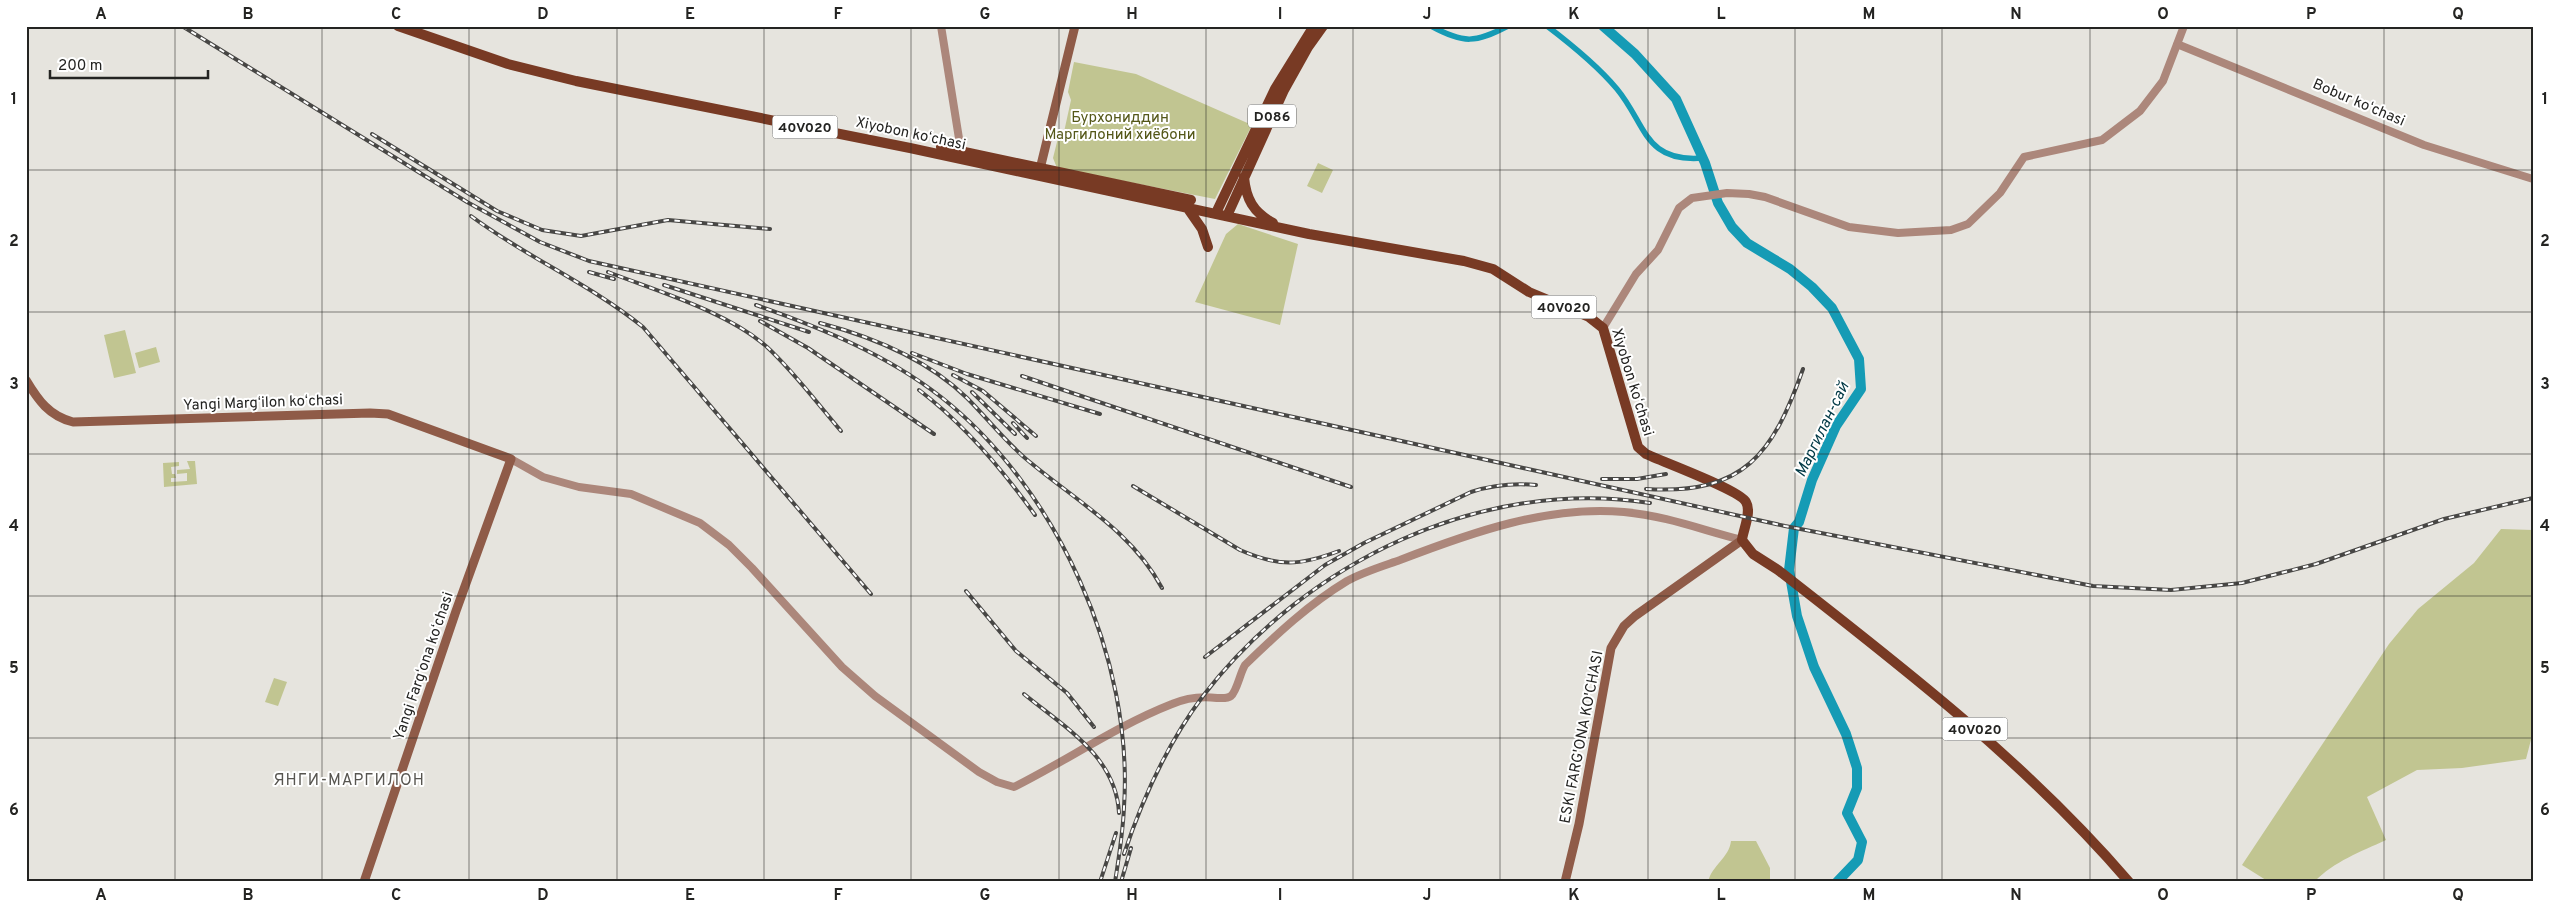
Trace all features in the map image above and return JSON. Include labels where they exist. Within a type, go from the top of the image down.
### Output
[{"type":"main road","name":"Xiyobon koʻchasi","points":[[398,26],[449,45],[540,73],[961,151],[1039,172],[1186,206],[1217,210]]},
{"type":"main road","name":"Xiyobon koʻchasi","points":[[415,26],[541,67],[636,91],[910,148],[1158,192],[1217,210]]},
{"type":"main road","points":[[1039,172],[1075,26]]},
{"type":"main road","name":"D086","points":[[1217,210],[1280,81],[1314,26]]},
{"type":"main road","name":"D086","points":[[1228,213],[1284,90],[1308,47],[1323,26]]},
{"type":"main road","points":[[1254,132],[1264,137]]},
{"type":"main road","points":[[1244,175],[1250,204],[1256,213],[1280,227]]},
{"type":"main road","points":[[1186,206],[1202,229],[1208,247]]},
{"type":"main road","name":"40V020","points":[[1217,210],[1228,213]]},
{"type":"main road","name":"Xiyobon koʻchasi","points":[[1228,213],[1280,227],[1378,247],[1464,260],[1492,269],[1529,292],[1589,317],[1603,328],[1638,448],[1646,454],[1739,495],[1746,501],[1748,508],[1742,540]]},
{"type":"main road","name":"Yangi Margʻilon koʻchasi","points":[[26,380],[45,407],[57,417],[73,422],[388,414],[511,460]]},
{"type":"main road","name":"Yangi Fargʻona koʻchasi","points":[[364,882],[448,632],[511,460]]},
{"type":"main road","name":"40V020","points":[[1742,540],[1753,554],[1778,570],[1806,592],[1976,730],[2074,823],[2129,882]]},
{"type":"main road","name":"ESKI FARG'ONA KO'CHASI","points":[[1564,882],[1578,824],[1611,648],[1616,638],[1635,616],[1742,540]]},
{"type":"street","points":[[941,26],[961,151]]},
{"type":"street","points":[[1603,328],[1636,274],[1658,250],[1680,208],[1692,198],[1723,194],[1765,197],[1850,227],[1898,233],[1951,230],[1968,224],[2000,193],[2024,156],[2102,140],[2140,111],[2163,81],[2184,26]]},
{"type":"street","name":"Bobur koʻchasi","points":[[2177,44],[2424,145],[2533,179]]},
{"type":"street","points":[[511,460],[543,477],[579,487],[631,494],[700,522],[729,545],[842,667],[875,696],[979,772],[997,782],[1014,787],[1042,773],[1120,726],[1175,703],[1203,696],[1226,698],[1232,696],[1245,665],[1317,600],[1350,579],[1432,548],[1538,517],[1597,511],[1649,515],[1697,525],[1742,540]]},
{"type":"green space","name":"Бурхониддин Маргилоний хиёбони","points":[[1074,62],[1136,74],[1252,125],[1215,199],[1057,168],[1053,158],[1058,138],[1064,132],[1071,100],[1068,92]]},
{"type":"green space","points":[[1318,163],[1333,170],[1322,193],[1307,186]]},
{"type":"green space","points":[[1238,224],[1298,244],[1280,325],[1195,302],[1226,234]]},
{"type":"green space","points":[[125,330],[136,373],[114,378],[104,335]]},
{"type":"green space","points":[[156,347],[160,362],[139,368],[135,353]]},
{"type":"green space","points":[[187,461],[195,461],[197,484],[164,487],[163,463],[179,462],[179,466],[171,467],[172,474],[175,474],[176,478],[171,478],[171,482],[187,481],[187,473],[177,474],[177,470],[190,469]]},
{"type":"green space","points":[[2501,529],[2533,530],[2533,732],[2526,759],[2462,768],[2417,770],[2367,797],[2386,840],[2330,868],[2314,882],[2269,882],[2242,865],[2389,644],[2418,609],[2474,563]]},
{"type":"green space","points":[[274,678],[287,682],[278,706],[265,702]]},
{"type":"green space","points":[[1731,841],[1756,841],[1770,868],[1770,882],[1708,882],[1713,871],[1730,847]]},
{"type":"waterway","points":[[1431,26],[1452,36],[1470,39],[1487,36],[1508,26]]},
{"type":"waterway","points":[[1547,26],[1566,40],[1609,80],[1627,102],[1641,128],[1658,148],[1669,154],[1684,158],[1703,158]]},
{"type":"waterway","name":"Маргилан-сай","points":[[1603,26],[1635,54],[1676,99],[1705,163],[1718,203],[1732,227],[1747,243],[1790,269],[1812,287],[1832,308],[1859,359],[1861,389],[1836,426],[1812,480],[1799,522],[1794,528],[1789,570],[1797,616],[1814,667],[1846,734],[1857,768],[1857,788],[1847,813],[1862,842],[1858,860],[1837,882]]},
{"type":"railway","points":[[182,26],[467,202],[540,242],[589,261],[1785,526],[2093,586],[2171,590],[2242,583],[2316,564],[2444,519],[2533,498]]},
{"type":"railway","points":[[372,134],[497,211],[542,230],[581,236],[668,220],[770,229]]},
{"type":"railway","points":[[471,216],[514,245],[602,297],[643,327],[871,594]]},
{"type":"railway","points":[[589,272],[614,279]]},
{"type":"railway","points":[[608,272],[712,313],[733,323],[751,335],[767,347],[787,367],[841,431]]},
{"type":"railway","points":[[664,285],[809,332]]},
{"type":"railway","points":[[756,305],[852,343],[898,368],[941,397],[983,435],[1020,479],[1053,528],[1080,581],[1101,636],[1116,693],[1124,751],[1124,807],[1115,882]]},
{"type":"railway","points":[[760,321],[808,348],[934,434]]},
{"type":"railway","points":[[820,323],[860,335],[898,351],[935,372],[951,384],[967,398],[1022,456],[1120,534],[1150,568],[1162,588]]},
{"type":"railway","points":[[912,353],[967,374],[1100,414]]},
{"type":"railway","points":[[1646,489],[1680,489],[1708,485],[1731,476],[1750,463],[1766,446],[1780,424],[1803,369]]},
{"type":"railway","points":[[953,375],[983,391],[1036,436]]},
{"type":"railway","points":[[1022,376],[1351,487]]},
{"type":"railway","points":[[919,390],[936,403],[982,448],[1035,515]]},
{"type":"railway","points":[[972,392],[1015,434]]},
{"type":"railway","points":[[1013,423],[1027,438]]},
{"type":"railway","points":[[1602,479],[1637,479],[1666,474]]},
{"type":"railway","points":[[1205,657],[1325,565],[1364,543],[1471,492],[1503,485],[1536,485]]},
{"type":"railway","points":[[1133,486],[1240,550],[1254,556],[1289,563],[1312,560],[1339,551]]},
{"type":"railway","points":[[1124,854],[1139,812],[1157,772],[1178,733],[1203,696],[1245,648],[1293,606],[1345,569],[1402,540],[1461,517],[1523,503],[1586,498],[1650,503]]},
{"type":"railway","points":[[966,591],[1016,651],[1067,693],[1094,727]]},
{"type":"railway","points":[[1024,694],[1071,731],[1098,759],[1109,775],[1116,793],[1119,813]]},
{"type":"railway","points":[[1100,882],[1116,833]]},
{"type":"railway","points":[[1121,882],[1131,848]]},
{"type":"district","name":"ЯНГИ-МАРГИЛОН","points":[[349,779]]}]
